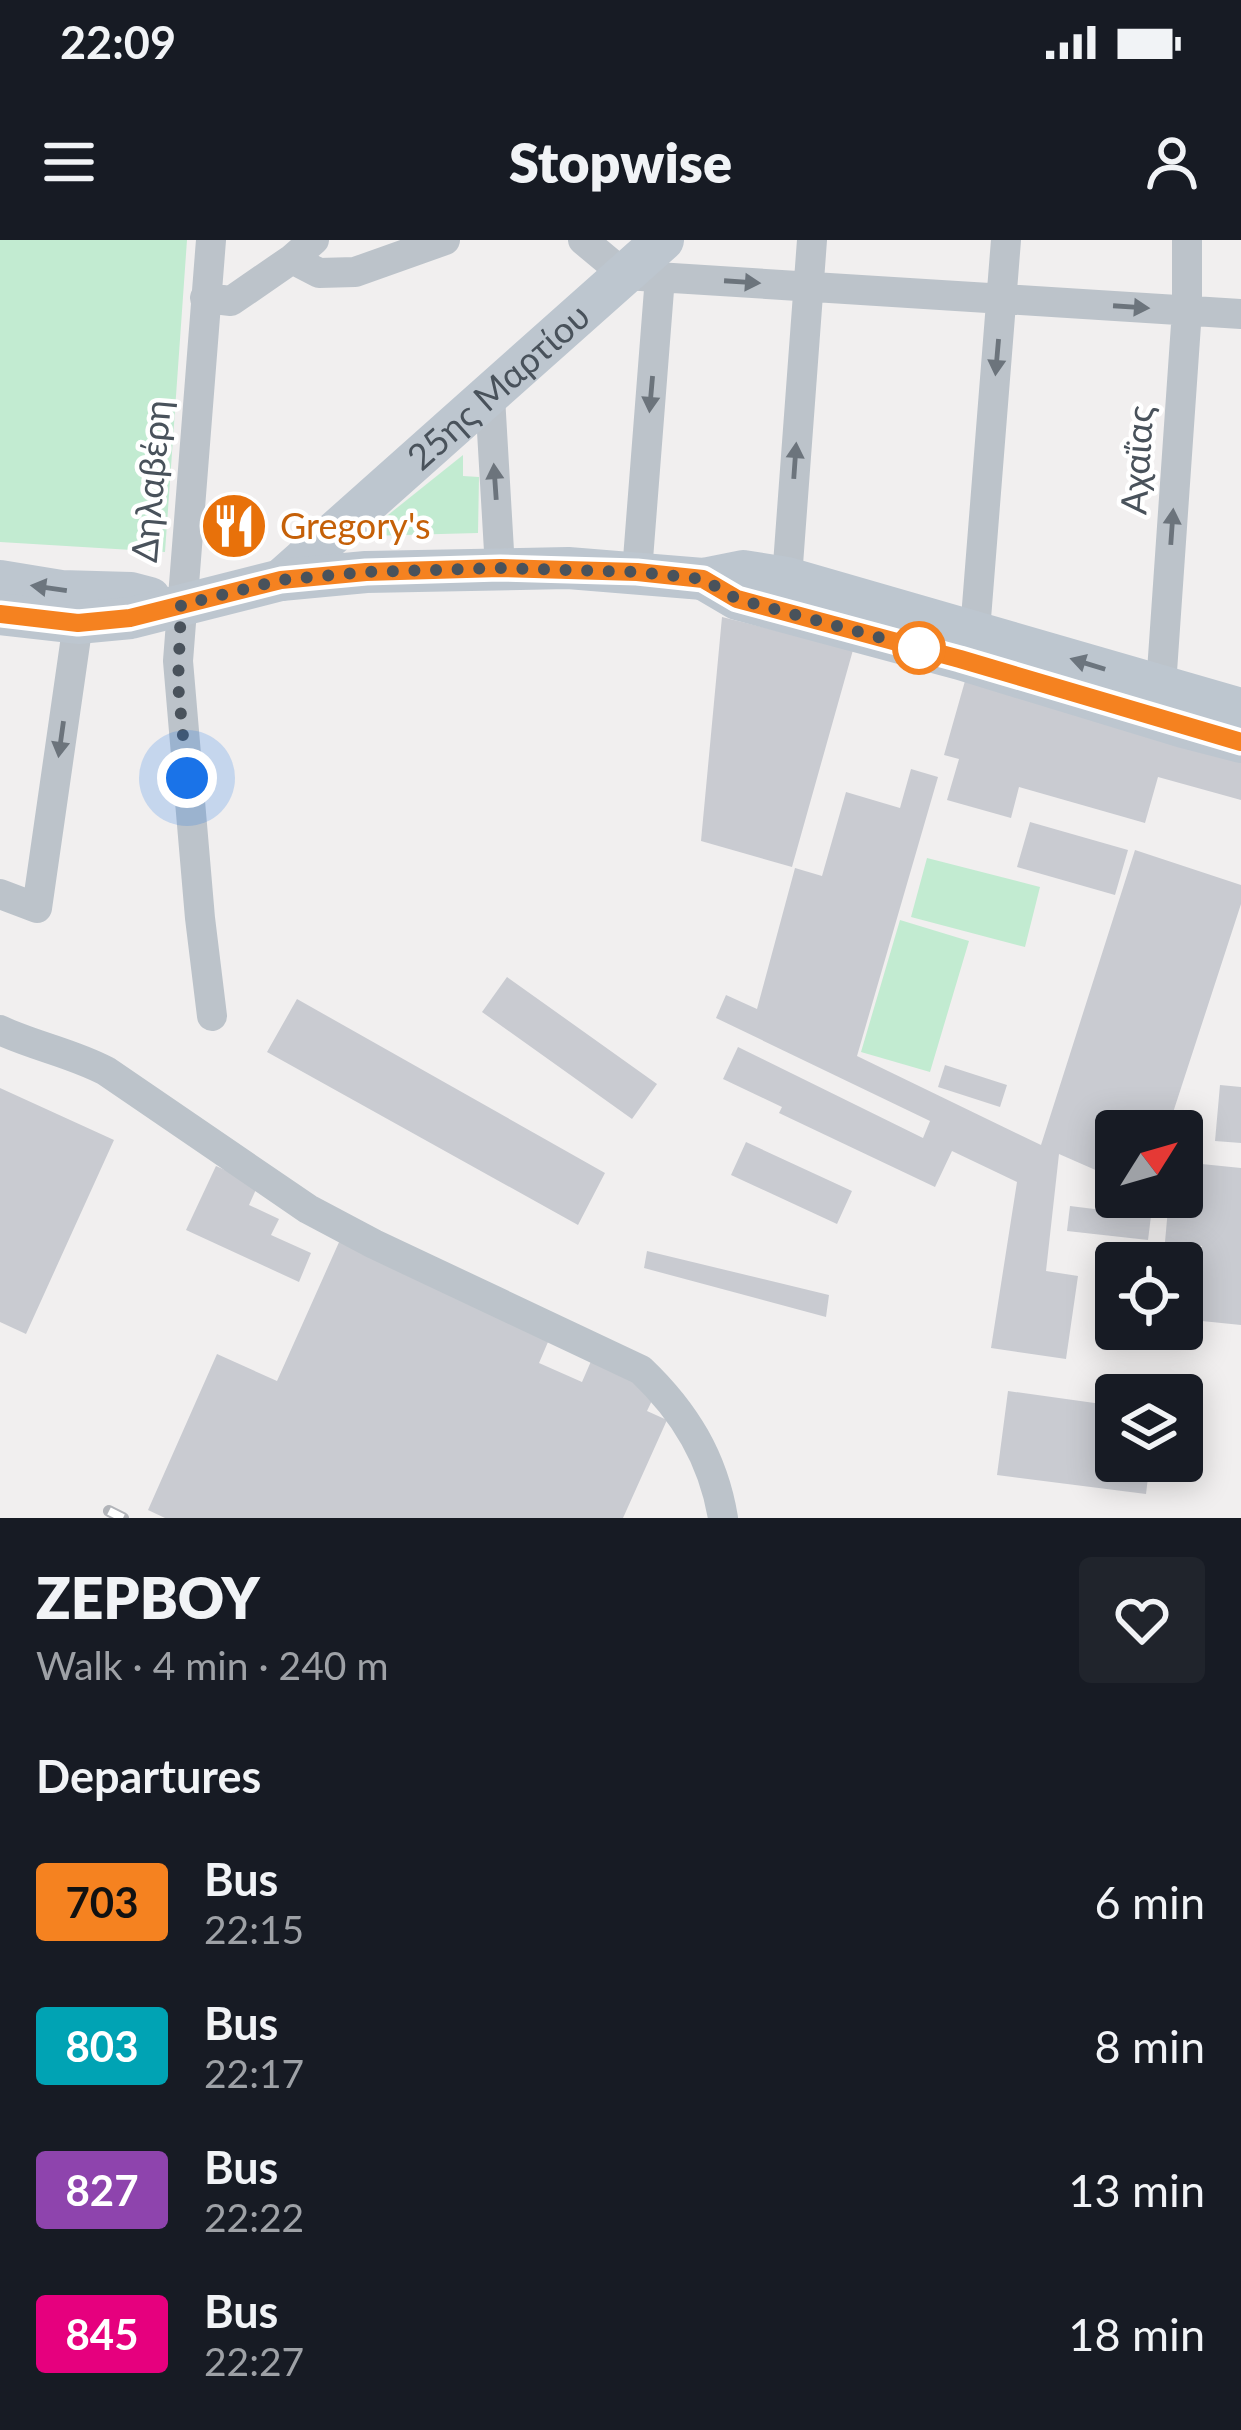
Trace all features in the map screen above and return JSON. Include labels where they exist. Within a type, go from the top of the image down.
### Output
[{"type":"main road","name":"25ης Μαρτίου","points":[[281,580],[649,264]]},
{"type":"main road","points":[[0,614],[78,623],[130,618],[281,580],[366,572],[500,568],[703,579],[743,571],[787,578],[1241,709]]},
{"type":"main road","points":[[703,579],[737,599],[1241,742]]},
{"type":"main road","points":[[0,581],[62,591],[130,592],[181,605]]},
{"type":"street","name":"Δηλαβέρη","points":[[211,240],[178,684],[212,1016]]},
{"type":"street","points":[[206,298],[231,301],[303,249],[320,273],[355,272],[445,240]]},
{"type":"street","points":[[583,240],[649,264],[808,286],[1241,314]]},
{"type":"street","points":[[787,578],[812,240]]},
{"type":"street","points":[[975,631],[1006,240]]},
{"type":"street","name":"Αχαΐας","points":[[1160,686],[1187,310],[1187,240]]},
{"type":"street","points":[[637,572],[649,264]]},
{"type":"street","points":[[490,397],[500,568]]},
{"type":"street","points":[[0,894],[37,908],[78,623]]},
{"type":"street","points":[[0,1030],[80,1057],[106,1071],[308,1209],[641,1370],[670,1398],[691,1429],[712,1473],[723,1518]]},
{"type":"green space","points":[[0,240],[187,240],[165,552],[0,542]]},
{"type":"green space","points":[[463,455],[463,476],[479,477],[478,533],[367,536],[368,531]]},
{"type":"green space","points":[[927,858],[1040,887],[1025,947],[911,917]]},
{"type":"green space","points":[[900,920],[969,941],[930,1072],[861,1052]]},
{"type":"building","points":[[722,617],[853,650],[792,867],[701,841]]},
{"type":"building","points":[[965,681],[1241,749],[1241,800],[1158,777],[1145,823],[1019,787],[1011,818],[947,800],[959,759],[944,755]]},
{"type":"building","points":[[911,769],[938,777],[857,1056],[1041,1145],[1135,850],[1241,885],[1241,904],[1174,1110],[1095,1110],[1095,1170],[1059,1154],[1046,1271],[1078,1276],[1066,1359],[991,1348],[1017,1182],[952,1151],[935,1187],[779,1113],[782,1107],[723,1079],[738,1047],[923,1138],[930,1121],[716,1018],[726,995],[757,1009],[795,868],[822,876],[846,792],[900,808]]},
{"type":"building","points":[[1030,822],[1128,850],[1115,895],[1017,867]]},
{"type":"building","points":[[507,977],[657,1084],[632,1119],[482,1012]]},
{"type":"building","points":[[297,999],[605,1173],[578,1225],[267,1052]]},
{"type":"building","points":[[945,1065],[1007,1085],[1000,1107],[938,1087]]},
{"type":"building","points":[[1220,1085],[1241,1087],[1241,1143],[1215,1141]]},
{"type":"building","points":[[0,1088],[114,1140],[26,1334],[0,1322]]},
{"type":"building","points":[[746,1142],[852,1191],[837,1224],[731,1175]]},
{"type":"building","points":[[1203,1164],[1241,1168],[1241,1325],[1203,1321],[1203,1242],[1165,1242],[1167,1218],[1203,1218]]},
{"type":"building","points":[[216,1166],[258,1185],[249,1205],[279,1219],[271,1235],[311,1253],[299,1282],[186,1230]]},
{"type":"building","points":[[1070,1206],[1095,1209],[1095,1218],[1151,1218],[1148,1240],[1067,1231]]},
{"type":"building","points":[[340,1240],[551,1335],[539,1363],[582,1382],[592,1359],[658,1388],[647,1411],[667,1420],[623,1518],[165,1518],[148,1510],[217,1354],[277,1381]]},
{"type":"building","points":[[647,1251],[829,1295],[826,1317],[644,1268]]},
{"type":"building","points":[[1008,1391],[1095,1403],[1095,1482],[1147,1482],[1146,1494],[997,1475]]},
{"type":"railway","points":[[109,1511],[123,1518]]},
{"type":"bus line","name":"703","points":[[0,614],[78,623],[130,618],[281,580],[366,572],[500,568],[637,572],[703,579],[737,599],[1241,742]]},
{"type":"place","name":"Gregory's","points":[[234,526]]},
{"type":"route","points":[[187,778],[178,684],[181,605],[281,580],[500,568],[568,568],[703,579],[737,599],[919,648]]}]
